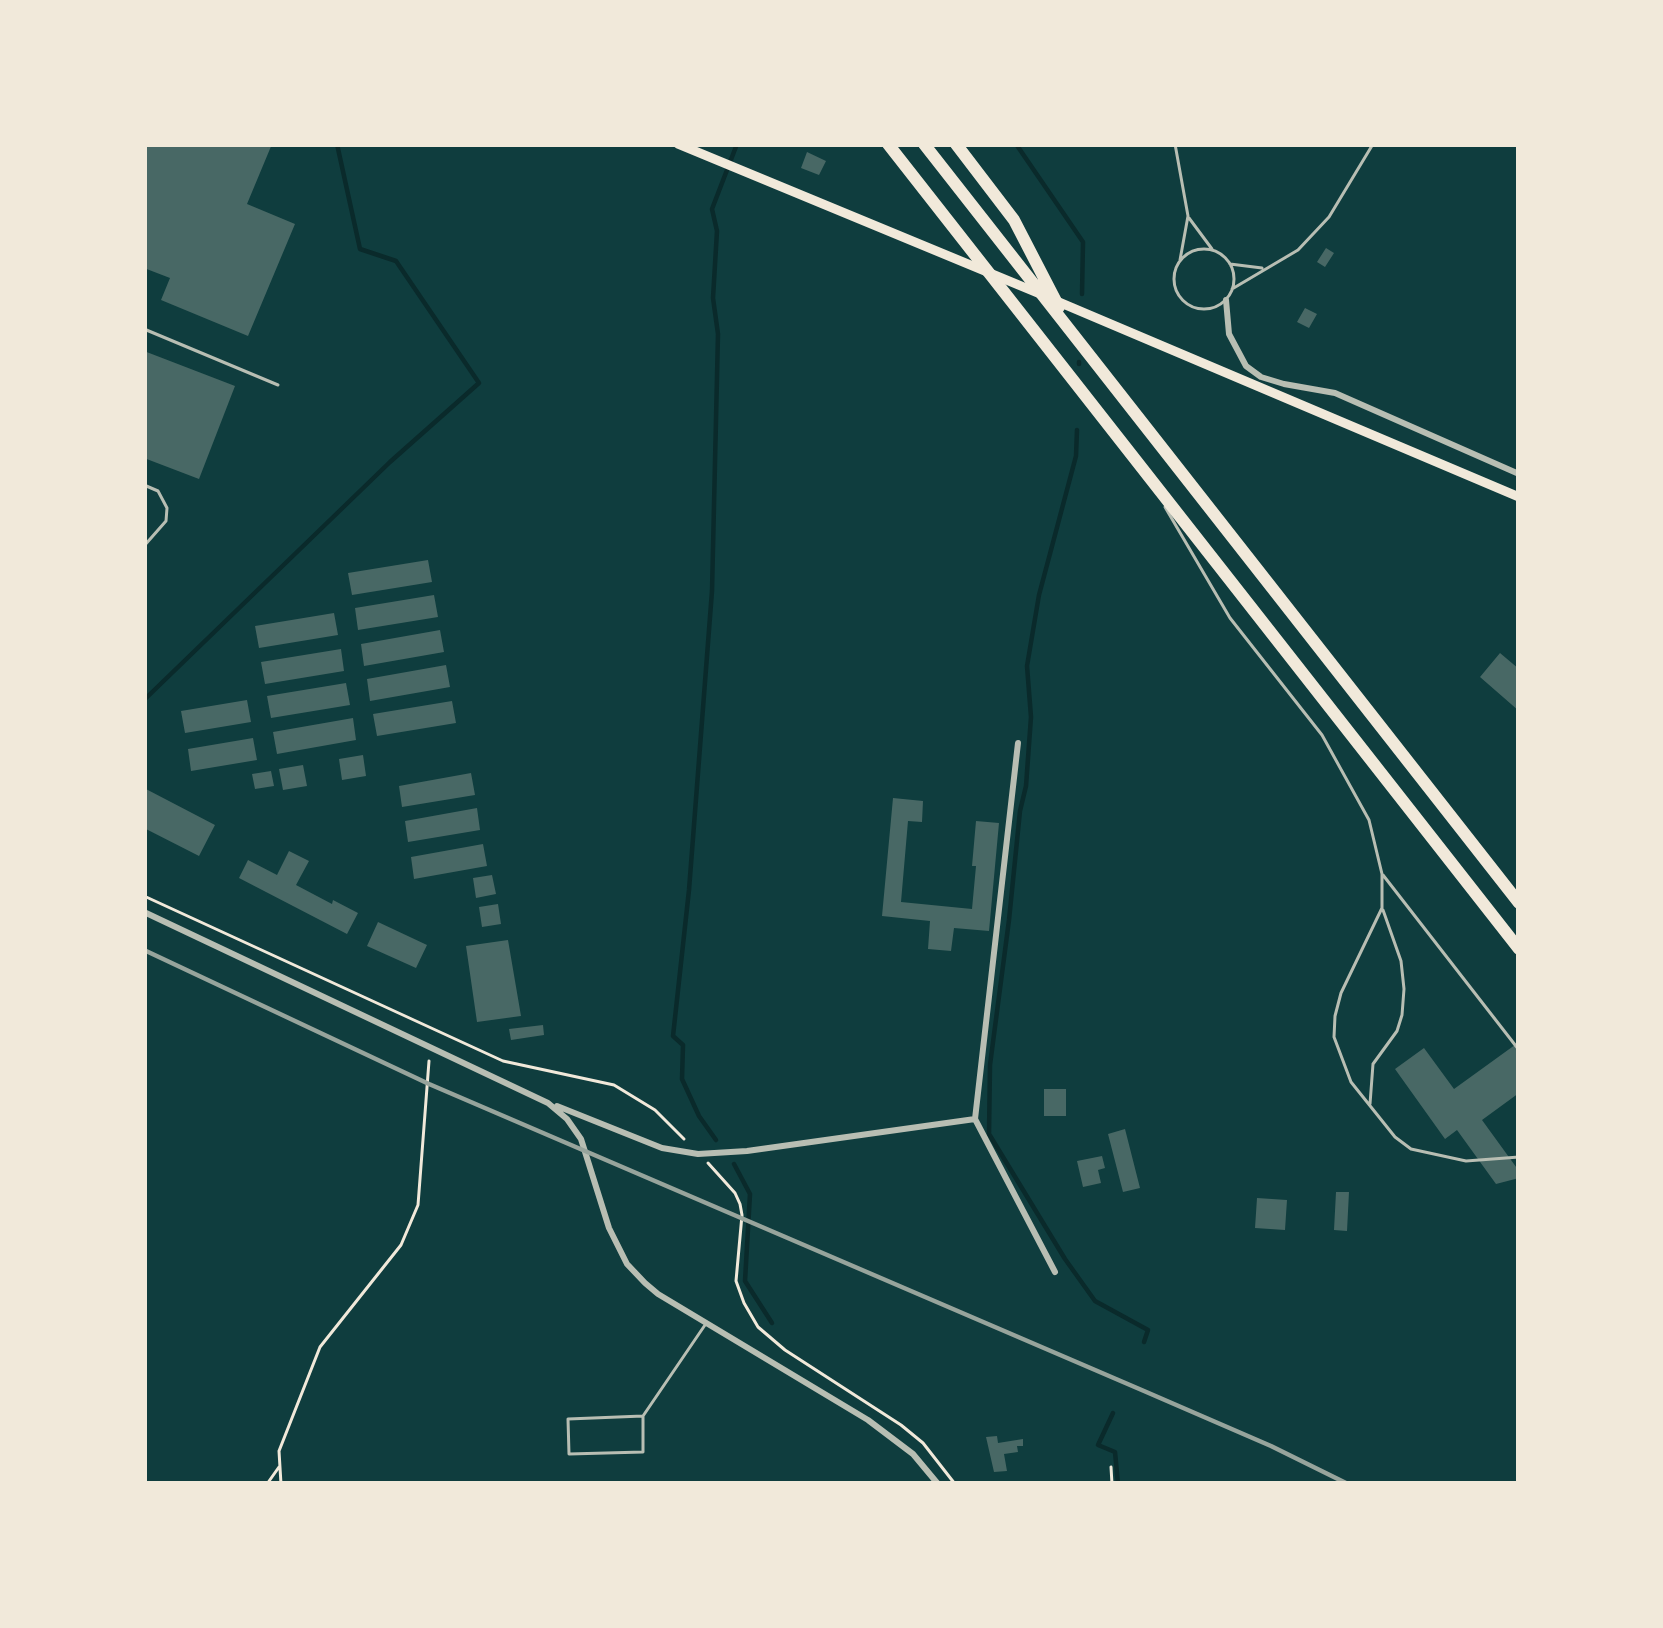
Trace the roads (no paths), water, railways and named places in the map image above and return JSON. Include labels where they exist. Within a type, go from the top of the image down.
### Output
[{"type":"highway","points":[[888,144],[1519,950]]},
{"type":"highway","points":[[924,144],[1519,903]]},
{"type":"highway","points":[[956,144],[1014,220],[1073,335]]},
{"type":"main road","points":[[678,144],[1519,497]]},
{"type":"street","points":[[1226,300],[1229,334],[1246,366],[1261,376],[1335,393],[1519,474]]},
{"type":"street","points":[[1018,743],[975,1119],[1055,1272]]},
{"type":"street","points":[[144,912],[548,1102],[662,1148],[698,1154],[747,1151],[975,1119]]},
{"type":"street","points":[[548,1102],[581,1139],[609,1228],[627,1264],[658,1294],[880,1428],[913,1454],[938,1484]]},
{"type":"lane","points":[[1175,144],[1188,216],[1174,282],[1182,300],[1210,309],[1226,300],[1234,276],[1229,263],[1188,216]]},
{"type":"lane","points":[[1232,289],[1298,250],[1329,217],[1373,144]]},
{"type":"lane","points":[[1180,262],[1196,250],[1213,250]]},
{"type":"lane","points":[[1229,263],[1264,268]]},
{"type":"lane","points":[[144,329],[278,385]]},
{"type":"lane","points":[[1140,464],[1230,618],[1322,735],[1369,820],[1382,874],[1382,908],[1401,962],[1404,989],[1397,1031],[1373,1064],[1370,1106]]},
{"type":"lane","points":[[144,485],[158,491],[167,508],[166,520],[144,546]]},
{"type":"lane","points":[[1382,874],[1519,1051]]},
{"type":"lane","points":[[1382,908],[1341,993],[1335,1016],[1334,1037],[1351,1082],[1395,1137],[1411,1149],[1466,1161],[1519,1157]]},
{"type":"lane","points":[[643,1416],[568,1419],[569,1454],[643,1452],[643,1416],[706,1324]]},
{"type":"waterway","points":[[144,700],[390,462],[479,383],[396,261],[360,249],[337,144]]},
{"type":"waterway","points":[[716,1140],[682,1079],[683,1045],[673,1036],[712,591],[718,334],[713,298],[717,231],[712,209],[737,144]]},
{"type":"waterway","points":[[1016,144],[1083,242],[1082,294]]},
{"type":"waterway","points":[[1077,430],[1076,456],[1039,595],[1027,666],[1031,717],[1026,786],[990,1065],[989,1134],[1095,1301],[1148,1330],[1144,1342]]},
{"type":"waterway","points":[[734,1164],[750,1194],[745,1281],[772,1323]]},
{"type":"waterway","points":[[1113,1413],[1098,1445],[1115,1452],[1118,1484]]},
{"type":"railway","points":[[144,950],[429,1084],[1271,1446],[1348,1484]]}]
